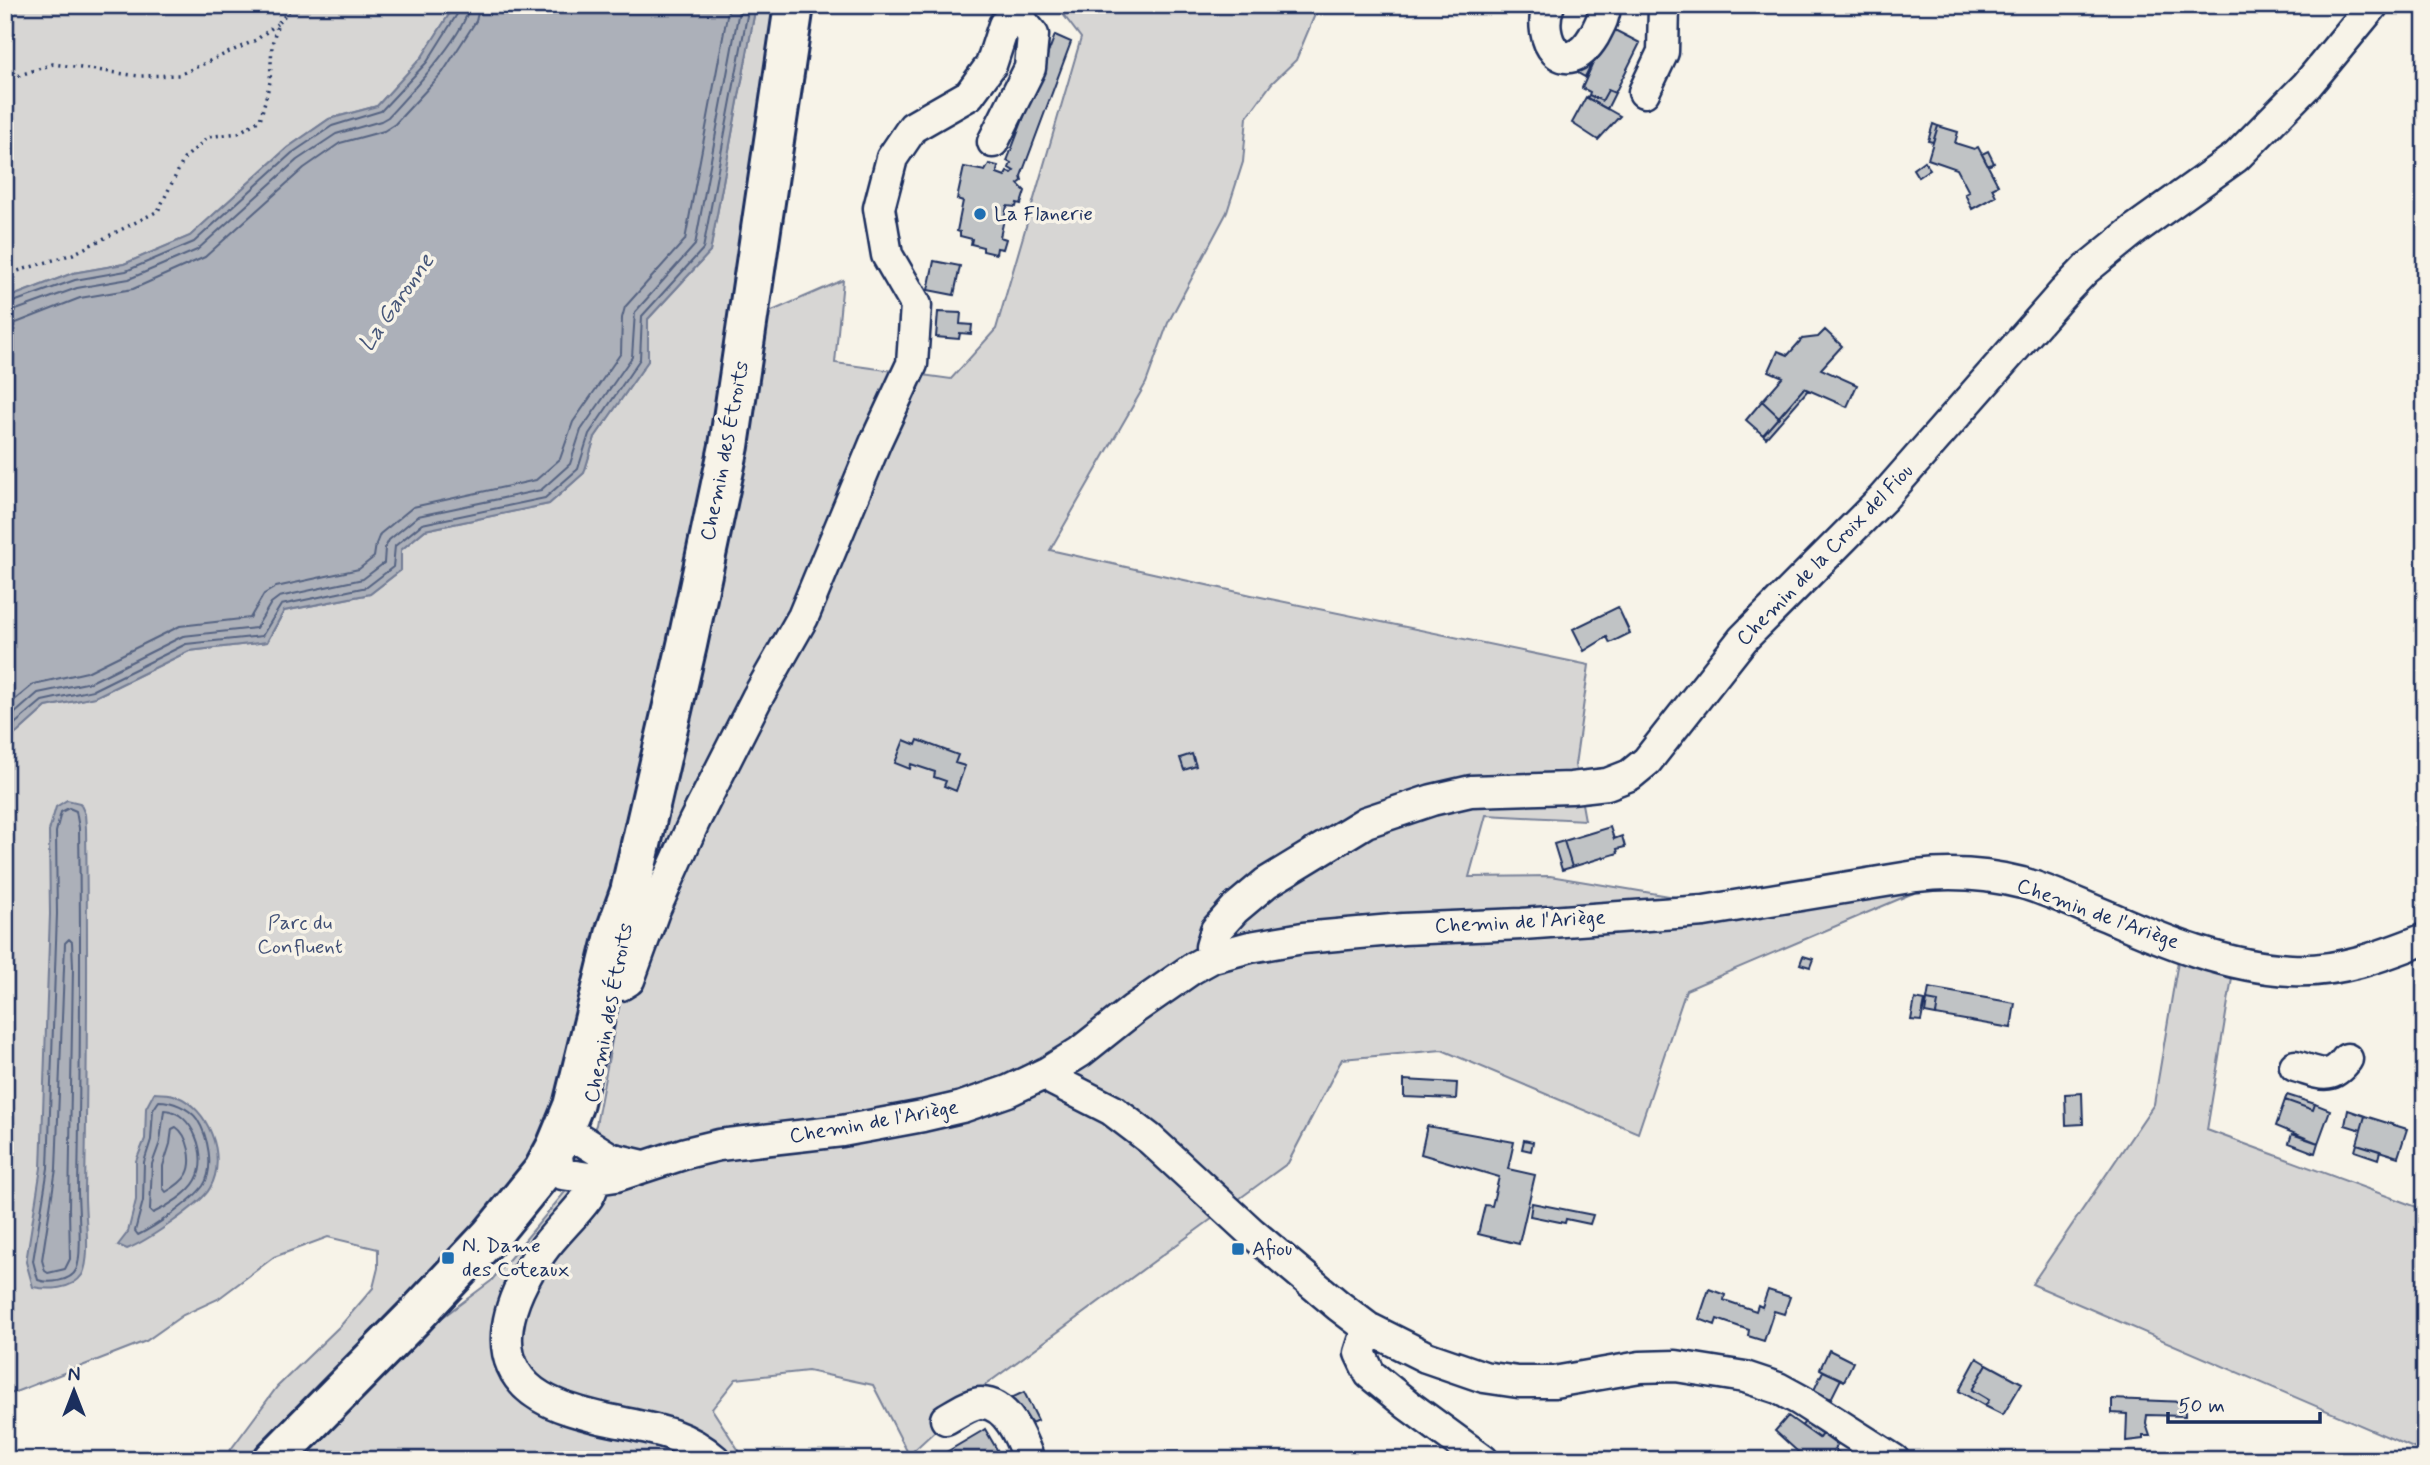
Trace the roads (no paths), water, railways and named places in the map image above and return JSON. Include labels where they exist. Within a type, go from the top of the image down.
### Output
[{"type":"main road","name":"Chemin des Étroits","points":[[273,1460],[415,1316],[502,1245],[581,1160],[599,1076],[610,983],[626,932],[630,892],[732,435],[794,5]]},
{"type":"street","points":[[1549,5],[1545,25],[1547,39],[1555,52],[1564,57],[1575,58],[1583,52],[1594,35],[1605,14],[1605,5]]},
{"type":"street","points":[[1644,92],[1663,52],[1664,5]]},
{"type":"street","name":"Chemin de la Croix del Fiou","points":[[1213,957],[1211,947],[1216,930],[1235,909],[1266,883],[1366,822],[1432,800],[1471,791],[1571,788],[1607,784],[1630,775],[1647,761],[1743,639],[1883,498],[2064,292],[2134,230],[2236,157],[2308,85],[2374,5]]},
{"type":"street","points":[[610,983],[621,985],[629,981],[654,911],[694,822],[757,698],[803,617],[876,441],[912,364],[916,305],[887,255],[879,208],[892,158],[913,127],[969,95],[991,65],[1004,25],[1020,19],[1033,36],[1030,68],[993,142]]},
{"type":"street","name":"Chemin de l'Ariège","points":[[581,1160],[616,1176],[719,1145],[842,1131],[923,1116],[1009,1091],[1048,1072],[1080,1052],[1174,981],[1213,957],[1303,938],[1403,929],[1704,911],[1916,876],[1950,873],[2024,884],[2179,945],[2229,960],[2265,967],[2311,970],[2349,964],[2425,939]]},
{"type":"street","points":[[2295,1066],[2326,1075],[2338,1071],[2347,1059]]},
{"type":"street","points":[[1048,1072],[1055,1081],[1112,1110],[1150,1139],[1252,1233],[1368,1328],[1438,1361],[1484,1377],[1518,1382],[1554,1382],[1640,1367],[1676,1366],[1745,1377],[1778,1388],[1800,1400],[1894,1460]]},
{"type":"street","points":[[581,1160],[590,1195],[542,1251],[512,1303],[506,1324],[512,1362],[527,1387],[541,1397],[570,1410],[654,1427],[694,1443],[715,1460]]},
{"type":"street","points":[[1368,1328],[1360,1353],[1370,1374],[1483,1460]]},
{"type":"street","points":[[946,1419],[979,1402],[995,1406],[1008,1418],[1029,1460]]},
{"type":"water","name":"La Garonne","points":[[455,5],[756,5],[710,252],[648,319],[648,361],[595,437],[584,473],[549,504],[425,530],[401,550],[401,570],[370,594],[284,611],[267,642],[189,651],[95,697],[46,707],[5,740],[5,299],[73,273],[124,264],[190,236],[287,148],[329,119],[377,106],[422,57]]},
{"type":"water","points":[[67,800],[80,803],[85,814],[86,828],[87,1258],[78,1280],[59,1288],[46,1288],[33,1287],[26,1262],[41,1168],[50,914],[49,831],[56,807]]},
{"type":"water","points":[[154,1093],[174,1095],[187,1102],[206,1122],[216,1148],[215,1175],[210,1188],[196,1204],[159,1231],[127,1249],[118,1245],[128,1232],[136,1200],[136,1161],[145,1139],[146,1108]]},
{"type":"place","name":"La Flanerie","points":[[980,214]]},
{"type":"place","name":"Afiou","points":[[1238,1249]]},
{"type":"place","name":"N. Dame des Coteaux","points":[[448,1258]]},
{"type":"park label","name":"Parc du Confluent","points":[[300,935]]}]
